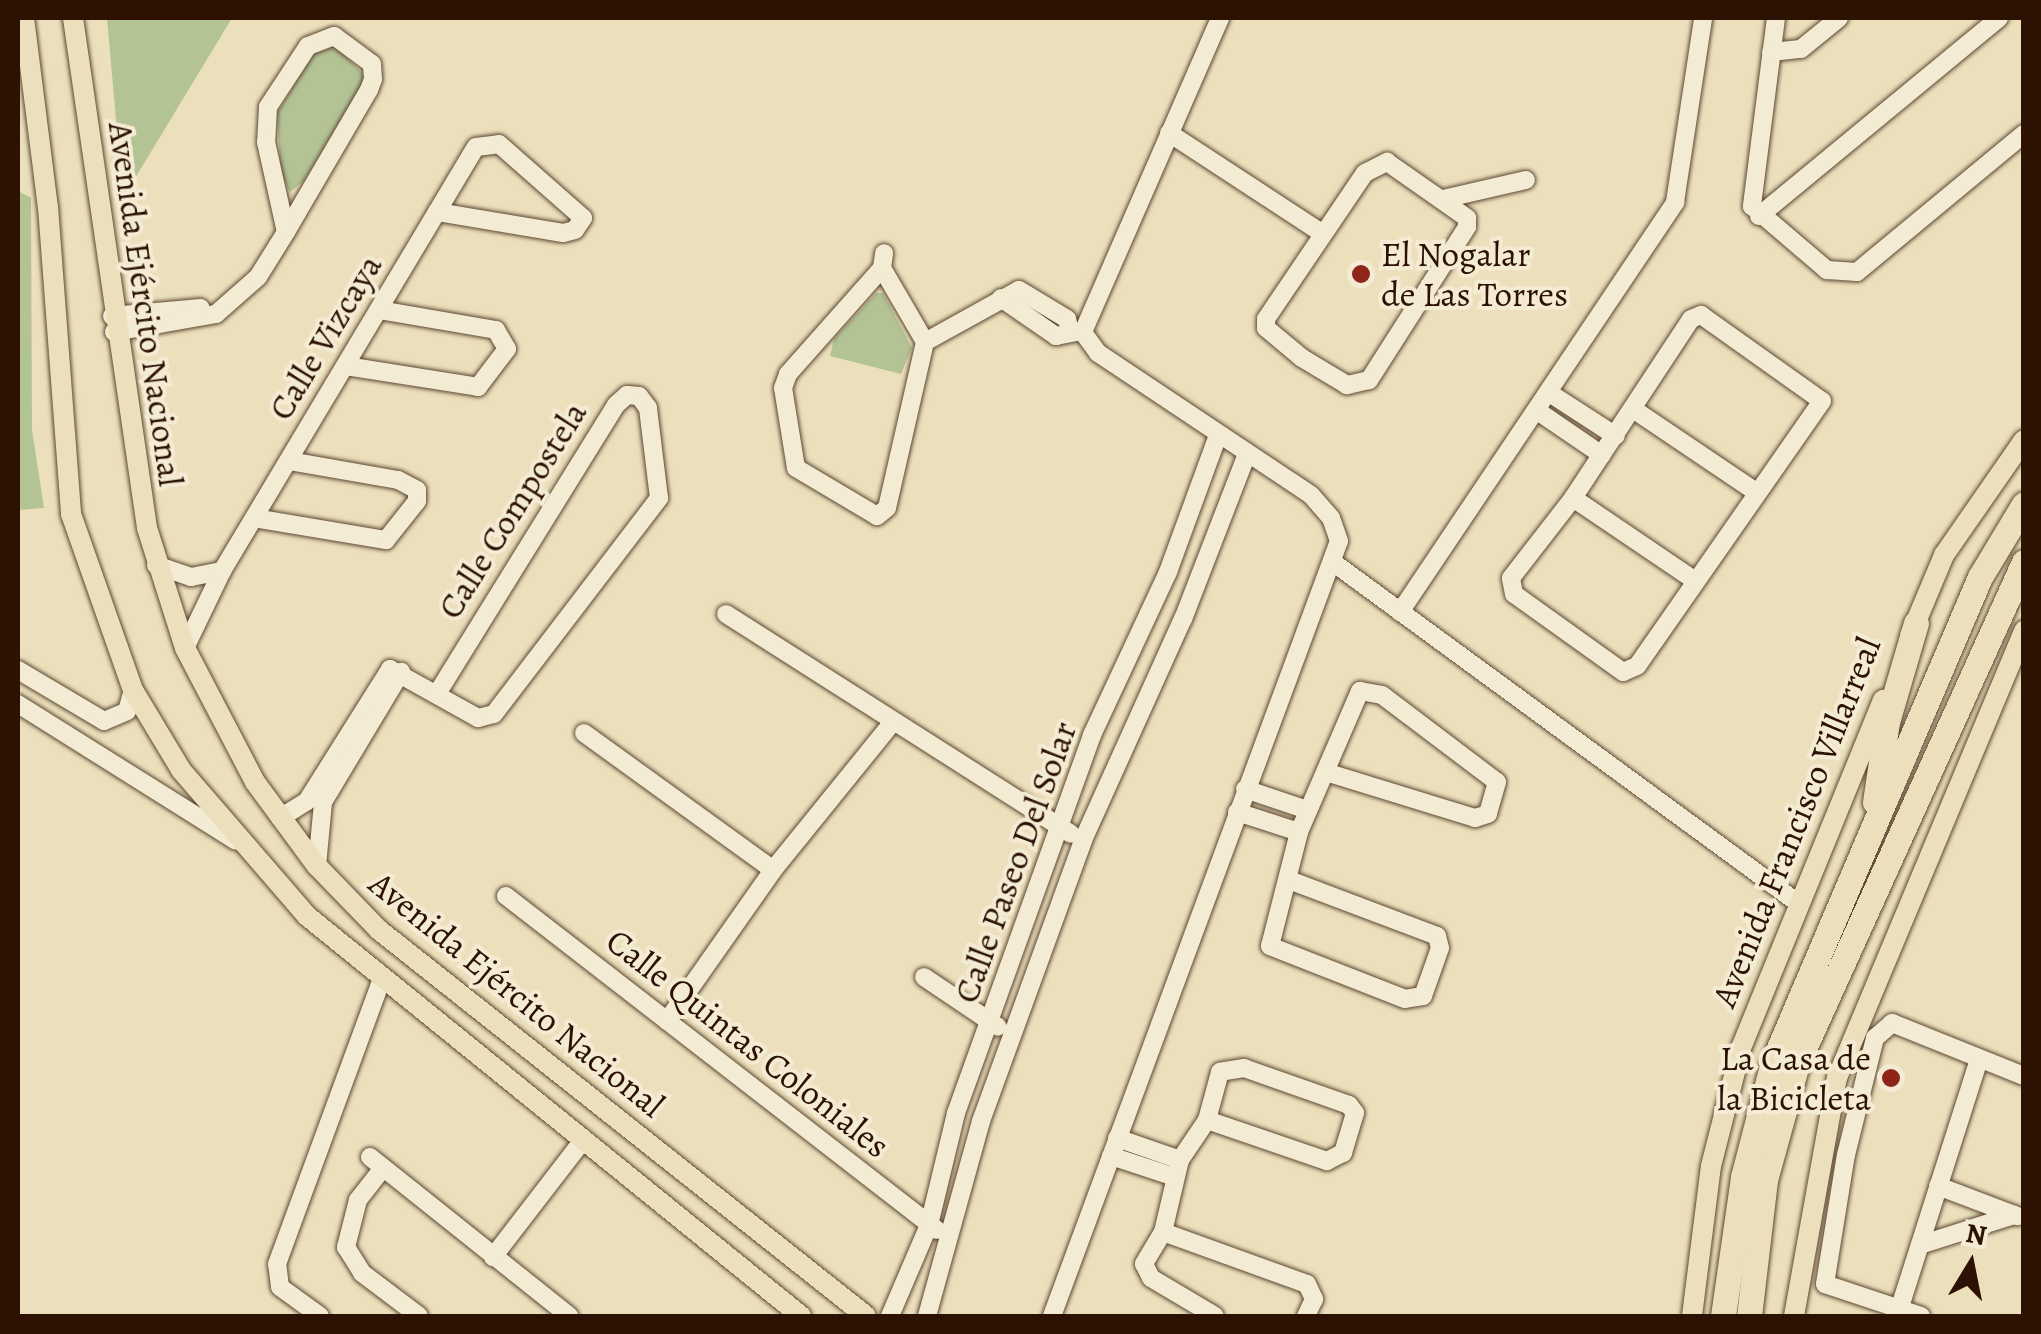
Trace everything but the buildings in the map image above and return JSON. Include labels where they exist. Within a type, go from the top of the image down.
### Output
[{"type":"highway","name":"Avenida Francisco Villarreal","points":[[1723,1316],[1744,1177],[1772,1062],[1980,576],[2024,504]]},
{"type":"highway","points":[[1749,1316],[1765,1180],[1797,1064],[2024,562]]},
{"type":"highway","points":[[1874,824],[1879,758],[1916,623]]},
{"type":"main road","name":"Avenida Ejército Nacional","points":[[24,18],[48,207],[71,514],[133,690],[181,770],[236,841],[307,916],[801,1316]]},
{"type":"main road","name":"Avenida Ejército Nacional","points":[[73,18],[113,324],[156,565],[186,648],[228,737],[280,818],[317,866],[379,930],[866,1316]]},
{"type":"main road","name":"Avenida Francisco Villarreal","points":[[1692,1316],[1711,1166],[1741,1048],[1944,554],[2024,440]]},
{"type":"main road","points":[[1794,1316],[1838,1078],[2024,632]]},
{"type":"street","points":[[1076,332],[1220,18]]},
{"type":"street","points":[[1400,612],[1552,394],[1675,202],[1703,18]]},
{"type":"street","points":[[1776,18],[1751,195],[1758,216],[1827,270],[1857,272],[2024,134]]},
{"type":"street","points":[[1771,52],[1801,49],[1839,18]]},
{"type":"street","points":[[1758,216],[1998,18]]},
{"type":"street","points":[[113,324],[202,320],[240,298],[286,232],[373,80],[372,64],[334,36],[308,46],[268,107],[266,142],[286,232]]},
{"type":"street","points":[[1169,133],[1322,232]]},
{"type":"street","name":"Calle Vizcaya","points":[[186,648],[222,571],[346,366],[437,212],[476,147],[486,141],[499,144],[583,214],[570,233],[437,212]]},
{"type":"street","points":[[1381,162],[1395,164],[1443,200],[1467,218],[1467,226],[1393,348],[1369,380],[1357,386],[1329,376],[1266,328],[1271,310],[1364,173],[1381,162]]},
{"type":"street","points":[[1443,200],[1526,180]]},
{"type":"street","points":[[925,342],[883,260],[788,374],[783,388],[796,468],[870,514],[887,508],[925,342],[1001,298],[1056,336],[1076,332]]},
{"type":"street","points":[[346,366],[483,386],[507,349],[506,337],[489,328],[379,310]]},
{"type":"street","points":[[1707,316],[1822,401],[1637,666],[1616,670],[1510,586],[1634,409],[1691,319],[1707,316]]},
{"type":"street","points":[[1052,1316],[1339,541],[1331,518],[1310,496],[1098,353],[1076,332]]},
{"type":"street","points":[[1552,394],[1616,436]]},
{"type":"street","name":"Calle Compostela","points":[[349,743],[371,708],[387,671],[401,672],[478,718],[494,714],[656,503],[661,485],[648,408],[639,396],[627,395],[616,405],[438,694]]},
{"type":"street","points":[[1634,409],[1756,492]]},
{"type":"street","points":[[1538,412],[1602,455]]},
{"type":"street","name":"Calle Paseo Del Solar","points":[[890,1316],[929,1224],[956,1113],[992,1024],[1092,736],[1168,572],[1218,435]]},
{"type":"street","name":"Calle Paseo Del Solar","points":[[927,1316],[952,1240],[981,1121],[1083,840],[1197,585],[1247,454]]},
{"type":"street","points":[[254,518],[386,540],[418,501],[417,490],[288,461]]},
{"type":"street","points":[[1573,498],[1694,580]]},
{"type":"street","points":[[1334,563],[1798,903]]},
{"type":"street","points":[[156,565],[190,577],[222,571]]},
{"type":"street","points":[[1168,572],[1197,585]]},
{"type":"street","points":[[726,614],[892,723],[1083,840]]},
{"type":"street","points":[[18,670],[104,721],[127,711],[133,690]]},
{"type":"street","points":[[1289,880],[1437,936],[1440,948],[1423,996],[1405,998],[1270,946],[1299,832],[1329,773],[1354,696],[1368,690],[1487,770],[1497,789],[1488,814],[1475,818],[1329,773]]},
{"type":"street","points":[[18,704],[236,841]]},
{"type":"street","points":[[667,1021],[773,870],[892,723]]},
{"type":"street","points":[[584,733],[773,870]]},
{"type":"street","points":[[280,818],[307,801],[349,743]]},
{"type":"street","points":[[317,866],[320,810],[349,743]]},
{"type":"street","points":[[1245,790],[1307,810]]},
{"type":"street","points":[[1237,812],[1299,832]]},
{"type":"street","name":"Calle Quintas Coloniales","points":[[506,896],[952,1240]]},
{"type":"street","points":[[924,978],[992,1024],[1014,1034]]},
{"type":"street","points":[[320,1316],[280,1287],[277,1264],[382,980]]},
{"type":"street","points":[[1921,1316],[1831,1289],[1824,1276],[1875,1038],[1892,1023],[2024,1076]]},
{"type":"street","points":[[1899,1310],[1978,1059]]},
{"type":"street","points":[[1207,1120],[1327,1161],[1343,1154],[1355,1113],[1350,1105],[1234,1065],[1220,1072],[1207,1120],[1178,1169],[1162,1232],[1145,1272],[1215,1316]]},
{"type":"street","points":[[493,1256],[584,1139]]},
{"type":"street","points":[[1114,1147],[1178,1169]]},
{"type":"street","points":[[419,1316],[362,1273],[346,1247],[350,1216],[376,1162],[569,1316]]},
{"type":"street","points":[[1938,1186],[2019,1217]]},
{"type":"street","points":[[1920,1245],[2019,1217]]},
{"type":"street","points":[[1162,1232],[1308,1284],[1314,1299],[1306,1316]]},
{"type":"green space","points":[[107,18],[232,18],[123,198]]},
{"type":"green space","points":[[330,42],[367,77],[304,181],[290,192],[281,175],[277,113],[319,45]]},
{"type":"green space","points":[[18,191],[31,198],[32,430],[44,508],[18,510]]},
{"type":"green space","points":[[876,293],[883,293],[912,348],[901,374],[830,356],[834,339]]},
{"type":"place","name":"El Nogalar de Las Torres","points":[[1361,274]]},
{"type":"place","name":"La Casa de la Bicicleta","points":[[1891,1078]]}]
